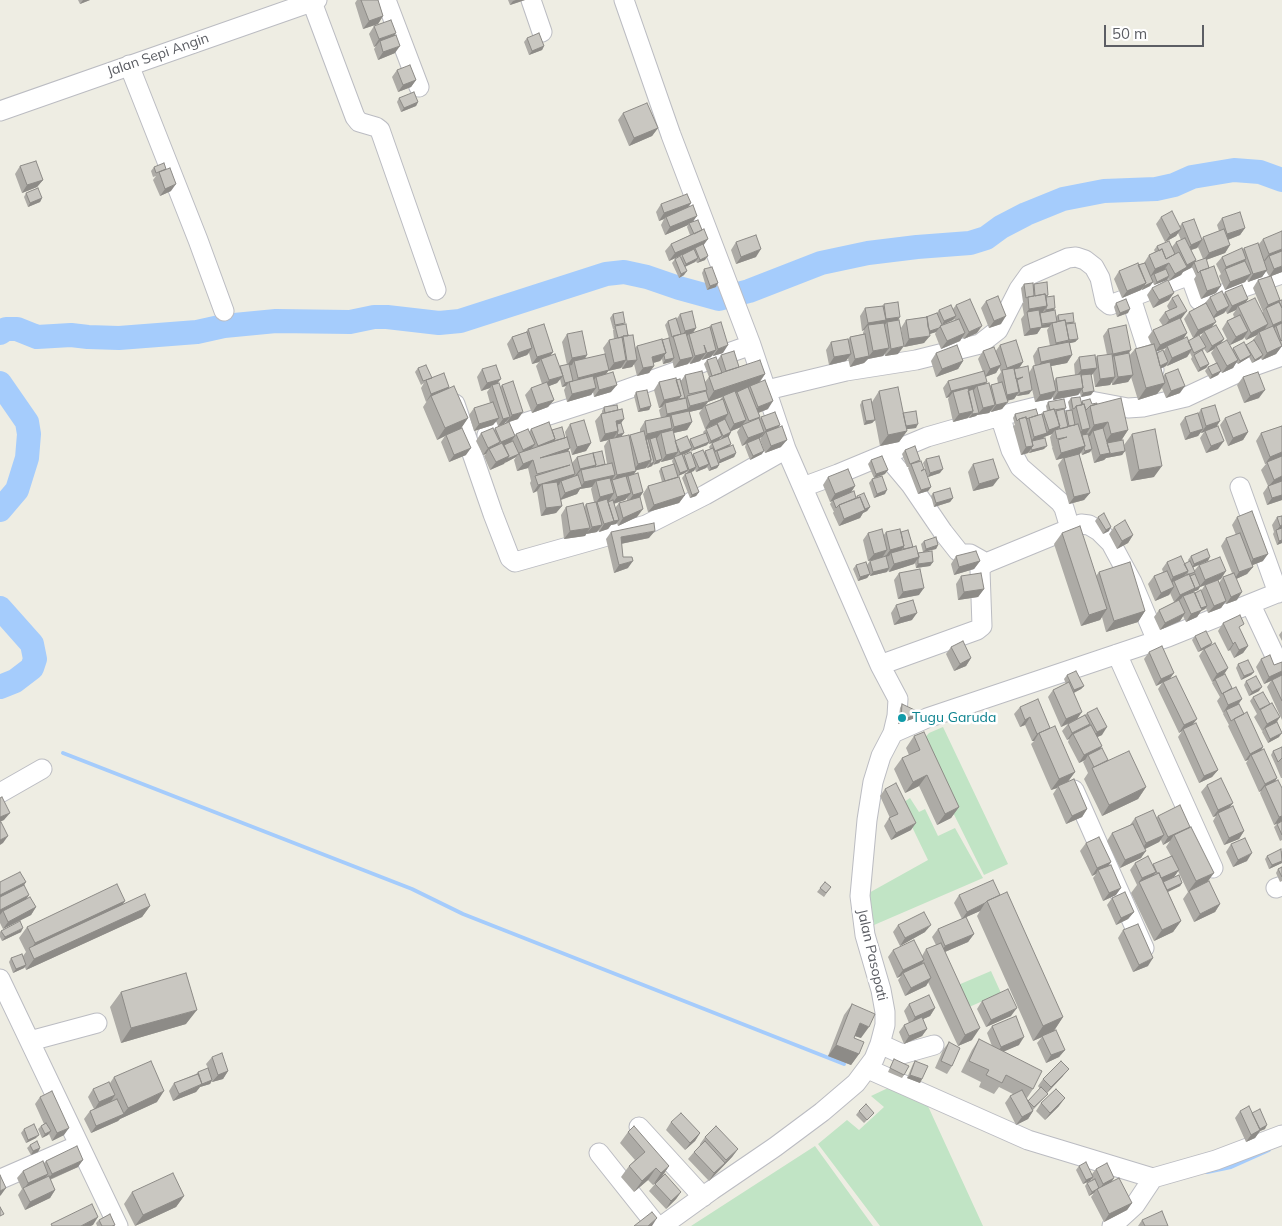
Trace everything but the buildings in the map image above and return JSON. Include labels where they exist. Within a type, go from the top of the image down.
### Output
[{"type":"street","points":[[386,0],[419,87]]},
{"type":"street","points":[[531,0],[542,32]]},
{"type":"street","points":[[624,0],[671,135],[751,345],[786,449],[880,665],[898,699],[928,718]]},
{"type":"street","points":[[314,1],[355,117],[359,122],[380,130],[436,290]]},
{"type":"street","name":"Jalan Sepi Angin","points":[[0,110],[314,1]]},
{"type":"street","points":[[129,65],[198,253],[224,311]]},
{"type":"street","points":[[767,390],[846,370],[916,360],[980,344],[998,330],[1019,289],[1029,275],[1068,258],[1076,257],[1094,266],[1100,278],[1105,301],[1112,306],[1187,276],[1191,278],[1204,309],[1282,274]]},
{"type":"street","points":[[1131,298],[1148,347],[1163,402]]},
{"type":"street","points":[[468,441],[559,421],[612,396],[751,345]]},
{"type":"street","points":[[803,486],[927,436],[1000,416],[1060,401],[1080,399],[1128,408],[1143,407],[1186,396],[1235,366],[1282,356]]},
{"type":"street","points":[[612,396],[616,414]]},
{"type":"street","points":[[455,403],[493,514],[510,558],[514,562],[646,524],[705,496],[786,449]]},
{"type":"street","points":[[1000,416],[1010,450],[1020,467],[1060,502],[1070,528]]},
{"type":"street","points":[[885,454],[911,485],[942,532],[958,551],[977,557],[986,563]]},
{"type":"street","points":[[893,733],[928,718],[1028,683],[1157,641],[1280,592],[1240,487]]},
{"type":"street","points":[[641,506],[646,524]]},
{"type":"street","points":[[880,665],[977,630],[982,626],[980,570],[986,563],[1081,524],[1089,525],[1099,531],[1111,543],[1132,582],[1157,641]]},
{"type":"street","points":[[1251,605],[1282,671]]},
{"type":"street","points":[[1200,625],[1208,642]]},
{"type":"street","points":[[1117,654],[1213,868]]},
{"type":"street","points":[[1028,683],[1036,701]]},
{"type":"street","name":"Jalan Pasopati","points":[[662,1226],[775,1148],[822,1112],[856,1083],[868,1069],[880,1044],[885,1025],[885,1012],[881,990],[865,936],[860,896],[866,829],[873,782],[881,756],[893,733],[898,699]]},
{"type":"street","points":[[0,793],[42,769]]},
{"type":"street","points":[[1067,774],[1148,957]]},
{"type":"street","points":[[0,979],[118,1226]]},
{"type":"street","points":[[30,1041],[97,1023]]},
{"type":"street","points":[[880,1044],[902,1054],[934,1045]]},
{"type":"street","points":[[868,1069],[1028,1140],[1152,1180],[1216,1160],[1282,1134]]},
{"type":"street","points":[[638,1127],[703,1196]]},
{"type":"street","points":[[3,1178],[79,1145]]},
{"type":"street","points":[[599,1152],[657,1226]]},
{"type":"street","points":[[1112,1226],[1140,1199],[1152,1180]]},
{"type":"green space","points":[[943,727],[1008,864],[984,875],[919,744],[929,733]]},
{"type":"green space","points":[[910,798],[919,812],[925,809],[938,836],[955,828],[983,878],[874,925],[867,894],[928,860],[901,804]]},
{"type":"green space","points":[[991,971],[1001,993],[960,1011],[951,988]]},
{"type":"green space","points":[[888,1088],[927,1104],[983,1226],[880,1226],[818,1144],[847,1120],[859,1130],[884,1107],[871,1096]]},
{"type":"green space","points":[[815,1146],[873,1226],[691,1226]]},
{"type":"waterway","points":[[0,333],[6,329],[17,329],[37,337],[71,335],[119,338],[197,332],[224,326],[276,321],[350,322],[374,317],[439,323],[460,321],[606,274],[624,272],[719,299],[749,291],[821,263],[868,253],[970,243],[986,238],[1001,227],[1026,214],[1063,199],[1104,191],[1156,189],[1174,185],[1192,177],[1234,170],[1260,172],[1282,180]]},
{"type":"waterway","points":[[0,383],[27,422],[29,434],[27,458],[17,490],[0,510]]},
{"type":"waterway","points":[[0,608],[32,644],[35,659],[32,668],[15,681],[0,687]]},
{"type":"waterway","points":[[63,753],[412,889],[463,914],[844,1064]]},
{"type":"waterway","points":[[1207,1172],[1231,1167],[1269,1150]]},
{"type":"place","name":"Tugu Garuda","points":[[902,718]]}]
